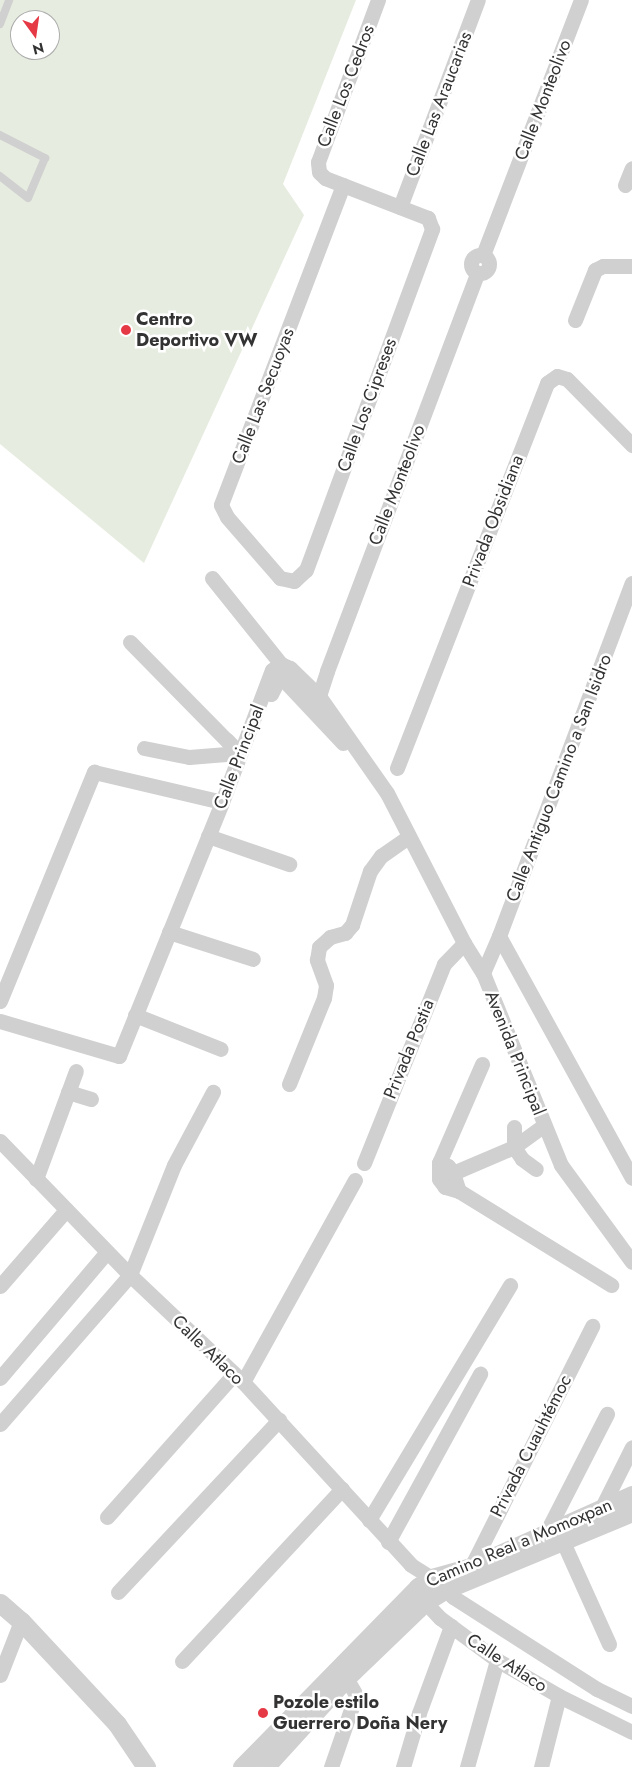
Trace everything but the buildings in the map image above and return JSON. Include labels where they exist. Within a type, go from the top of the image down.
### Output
[{"type":"street","name":"Calle Los Cedros","points":[[343,185],[324,178],[319,172],[318,162],[378,0]]},
{"type":"street","name":"Calle Las Araucarias","points":[[400,207],[478,0]]},
{"type":"street","name":"Calle Monteolivo","points":[[319,696],[477,273],[484,273],[489,267],[489,260],[483,256],[581,0]]},
{"type":"street","points":[[625,185],[632,168]]},
{"type":"street","points":[[343,185],[400,207]]},
{"type":"street","name":"Calle Las Secuoyas","points":[[294,581],[280,578],[227,517],[221,505],[343,185]]},
{"type":"street","name":"Calle Los Cipreses","points":[[294,581],[306,570],[432,229],[428,218],[400,207]]},
{"type":"street","points":[[575,320],[595,270],[603,266],[632,266]]},
{"type":"street","name":"Privada Obsidiana","points":[[396,768],[547,383],[557,376],[567,378],[632,445]]},
{"type":"street","points":[[212,578],[281,664],[290,668],[319,696],[387,793],[408,837],[381,856],[370,871],[352,925],[345,933],[330,937],[319,947],[317,960],[326,984],[324,998],[289,1084]]},
{"type":"street","name":"Calle Antiguo Camino a San Isidro","points":[[483,973],[629,603],[632,583]]},
{"type":"street","points":[[130,642],[239,753]]},
{"type":"street","name":"Calle Principal","points":[[0,1021],[118,1056],[210,837],[239,753],[272,670],[281,664]]},
{"type":"street","points":[[289,864],[210,837],[258,720],[280,676],[345,746]]},
{"type":"street","points":[[227,740],[239,753]]},
{"type":"street","points":[[144,748],[189,757],[239,753]]},
{"type":"street","points":[[0,1001],[94,772],[222,802]]},
{"type":"street","name":"Avenida Principal","points":[[408,837],[464,943],[483,973],[561,1165],[632,1262]]},
{"type":"street","points":[[169,932],[253,959]]},
{"type":"street","points":[[499,936],[632,1178]]},
{"type":"street","name":"Privada Postia","points":[[364,1162],[444,964],[464,943]]},
{"type":"street","points":[[135,1015],[221,1049]]},
{"type":"street","points":[[482,1064],[440,1164],[439,1180],[445,1188],[458,1191],[611,1285]]},
{"type":"street","points":[[36,1179],[76,1071]]},
{"type":"street","points":[[68,1092],[91,1099]]},
{"type":"street","points":[[0,1424],[130,1275],[174,1166],[213,1092]]},
{"type":"street","points":[[453,1173],[517,1137],[544,1125]]},
{"type":"street","points":[[517,1137],[522,1159],[536,1170]]},
{"type":"street","name":"Calle Atlaco","points":[[0,1141],[107,1252],[239,1378],[279,1420],[388,1542],[411,1564],[430,1589],[451,1626],[498,1660],[559,1696],[632,1732]]},
{"type":"street","points":[[440,1164],[448,1166],[453,1173],[458,1191]]},
{"type":"street","points":[[107,1517],[239,1378],[355,1180]]},
{"type":"street","points":[[0,1286],[66,1210]]},
{"type":"street","points":[[0,1378],[107,1252]]},
{"type":"street","points":[[369,1520],[510,1285]]},
{"type":"street","name":"Privada Cuauhtémoc","points":[[470,1567],[592,1326]]},
{"type":"street","points":[[388,1542],[480,1374]]},
{"type":"street","points":[[607,1414],[555,1537],[609,1644]]},
{"type":"street","points":[[118,1592],[279,1420]]},
{"type":"street","points":[[598,1516],[632,1447]]},
{"type":"street","points":[[182,1661],[342,1489]]},
{"type":"street","name":"Camino Real a Momoxpan","points":[[264,1767],[430,1589],[555,1537],[598,1516],[632,1495]]},
{"type":"street","name":"Camino Real a Momoxpan","points":[[598,1516],[632,1512]]},
{"type":"street","name":"Camino Real a Momoxpan","points":[[242,1767],[430,1589],[470,1567],[555,1537]]},
{"type":"street","name":"Calle Atlaco","points":[[430,1589],[597,1689],[632,1706]]},
{"type":"street","points":[[0,1603],[21,1621],[117,1724],[146,1767]]},
{"type":"street","points":[[0,1675],[21,1621]]},
{"type":"street","points":[[403,1767],[419,1713],[451,1626]]},
{"type":"street","points":[[467,1767],[498,1660]]},
{"type":"street","points":[[332,1767],[356,1695],[346,1678]]},
{"type":"street","points":[[589,1710],[597,1689]]},
{"type":"street","points":[[541,1767],[559,1696]]},
{"type":"lane","points":[[0,24],[9,0]]},
{"type":"lane","points":[[0,135],[45,158],[28,198],[0,176]]},
{"type":"shaded area","name":"Centro Deportivo VW","points":[[0,0],[356,0],[283,184],[304,215],[144,563],[0,444]]},
{"type":"place","name":"Centro Deportivo VW","points":[[126,330]]},
{"type":"place","name":"Pozole estilo Guerrero Doña Nery","points":[[263,1713]]}]
